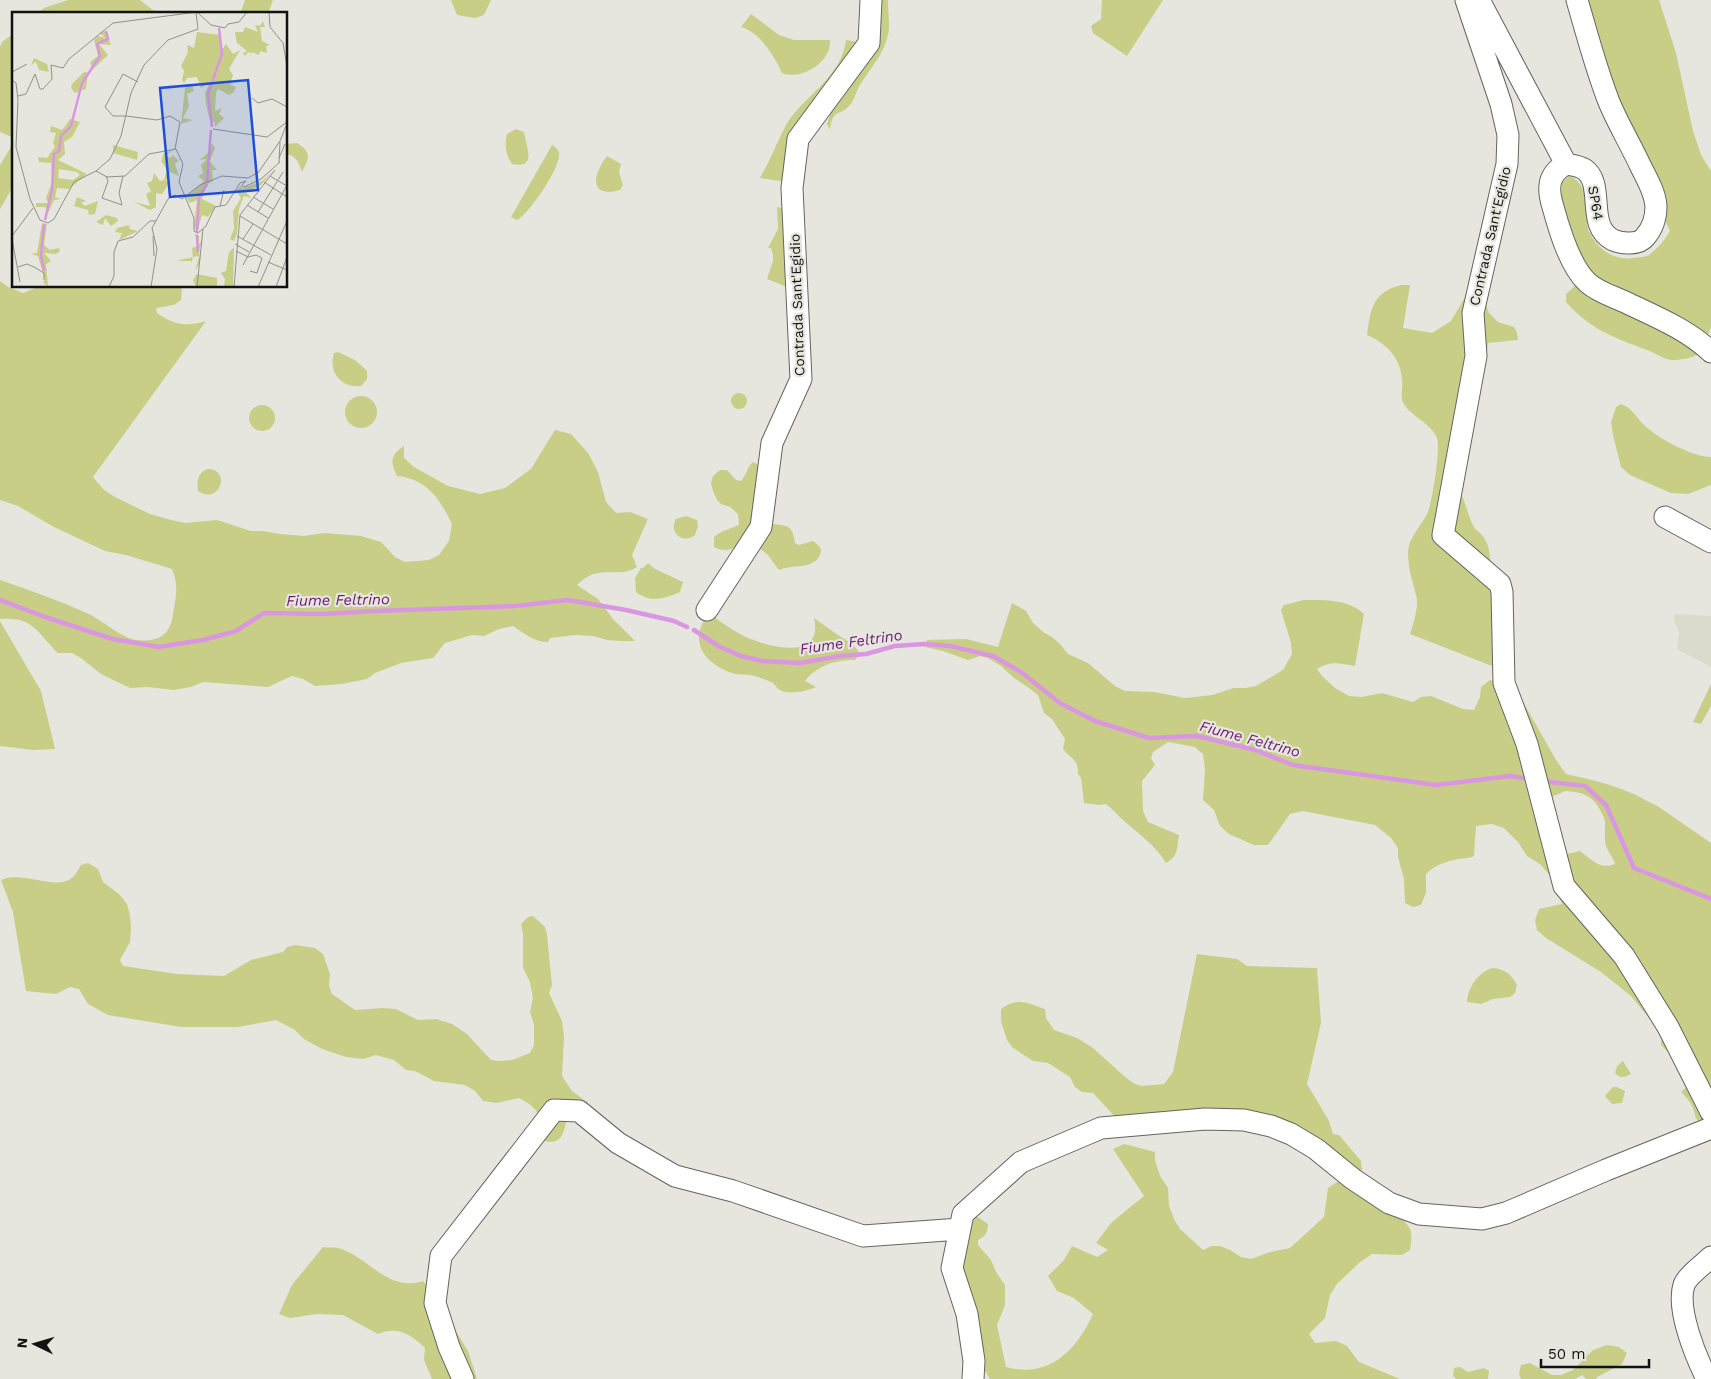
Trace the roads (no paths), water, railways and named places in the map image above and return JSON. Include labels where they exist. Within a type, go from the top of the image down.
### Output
[{"type":"street","name":"Contrada Sant'Egidio","points":[[707,610],[761,527],[772,443],[801,379],[792,188],[798,139],[869,43],[871,0]]},
{"type":"street","name":"Contrada Sant'Egidio","points":[[1466,0],[1501,104],[1508,135],[1507,164],[1472,313],[1476,356],[1443,535],[1500,584],[1502,592],[1504,683],[1527,744],[1564,886],[1624,956],[1668,1026],[1711,1112]]},
{"type":"street","points":[[1479,0],[1566,164],[1558,168],[1551,176],[1551,202],[1569,253],[1578,270],[1587,282],[1604,294],[1674,326],[1711,352]]},
{"type":"street","name":"SP64","points":[[1566,164],[1583,168],[1593,180],[1598,219],[1602,230],[1613,240],[1629,244],[1643,240],[1651,230],[1655,219],[1656,204],[1650,185],[1609,102],[1577,0]]},
{"type":"street","points":[[1665,517],[1711,542]]},
{"type":"street","points":[[462,1379],[448,1347],[435,1303],[440,1256],[554,1110],[580,1111],[618,1143],[675,1176],[733,1191],[863,1236],[960,1228]]},
{"type":"street","points":[[973,1379],[974,1362],[967,1314],[952,1268],[963,1214],[1021,1162],[1101,1128],[1205,1119],[1244,1120],[1271,1126],[1291,1134],[1316,1149],[1389,1203],[1419,1214],[1482,1219],[1506,1214],[1606,1170],[1711,1128]]},
{"type":"street","points":[[1707,1379],[1687,1328],[1682,1298],[1684,1283],[1711,1257]]},
{"type":"waterway","name":"Fiume Feltrino","points":[[0,600],[113,639],[159,647],[203,640],[236,631],[264,613],[322,614],[515,606],[568,600],[626,610],[674,621],[687,627]]},
{"type":"waterway","name":"Fiume Feltrino","points":[[694,630],[720,647],[741,656],[762,661],[800,663],[840,656],[866,654],[895,646],[924,644],[950,646],[993,656],[1021,672],[1060,703],[1095,721],[1149,738],[1197,736],[1255,750],[1293,765],[1436,785],[1510,776],[1529,779]]},
{"type":"waterway","name":"Fiume Feltrino","points":[[1542,781],[1585,786],[1606,805],[1634,868],[1711,899]]}]
